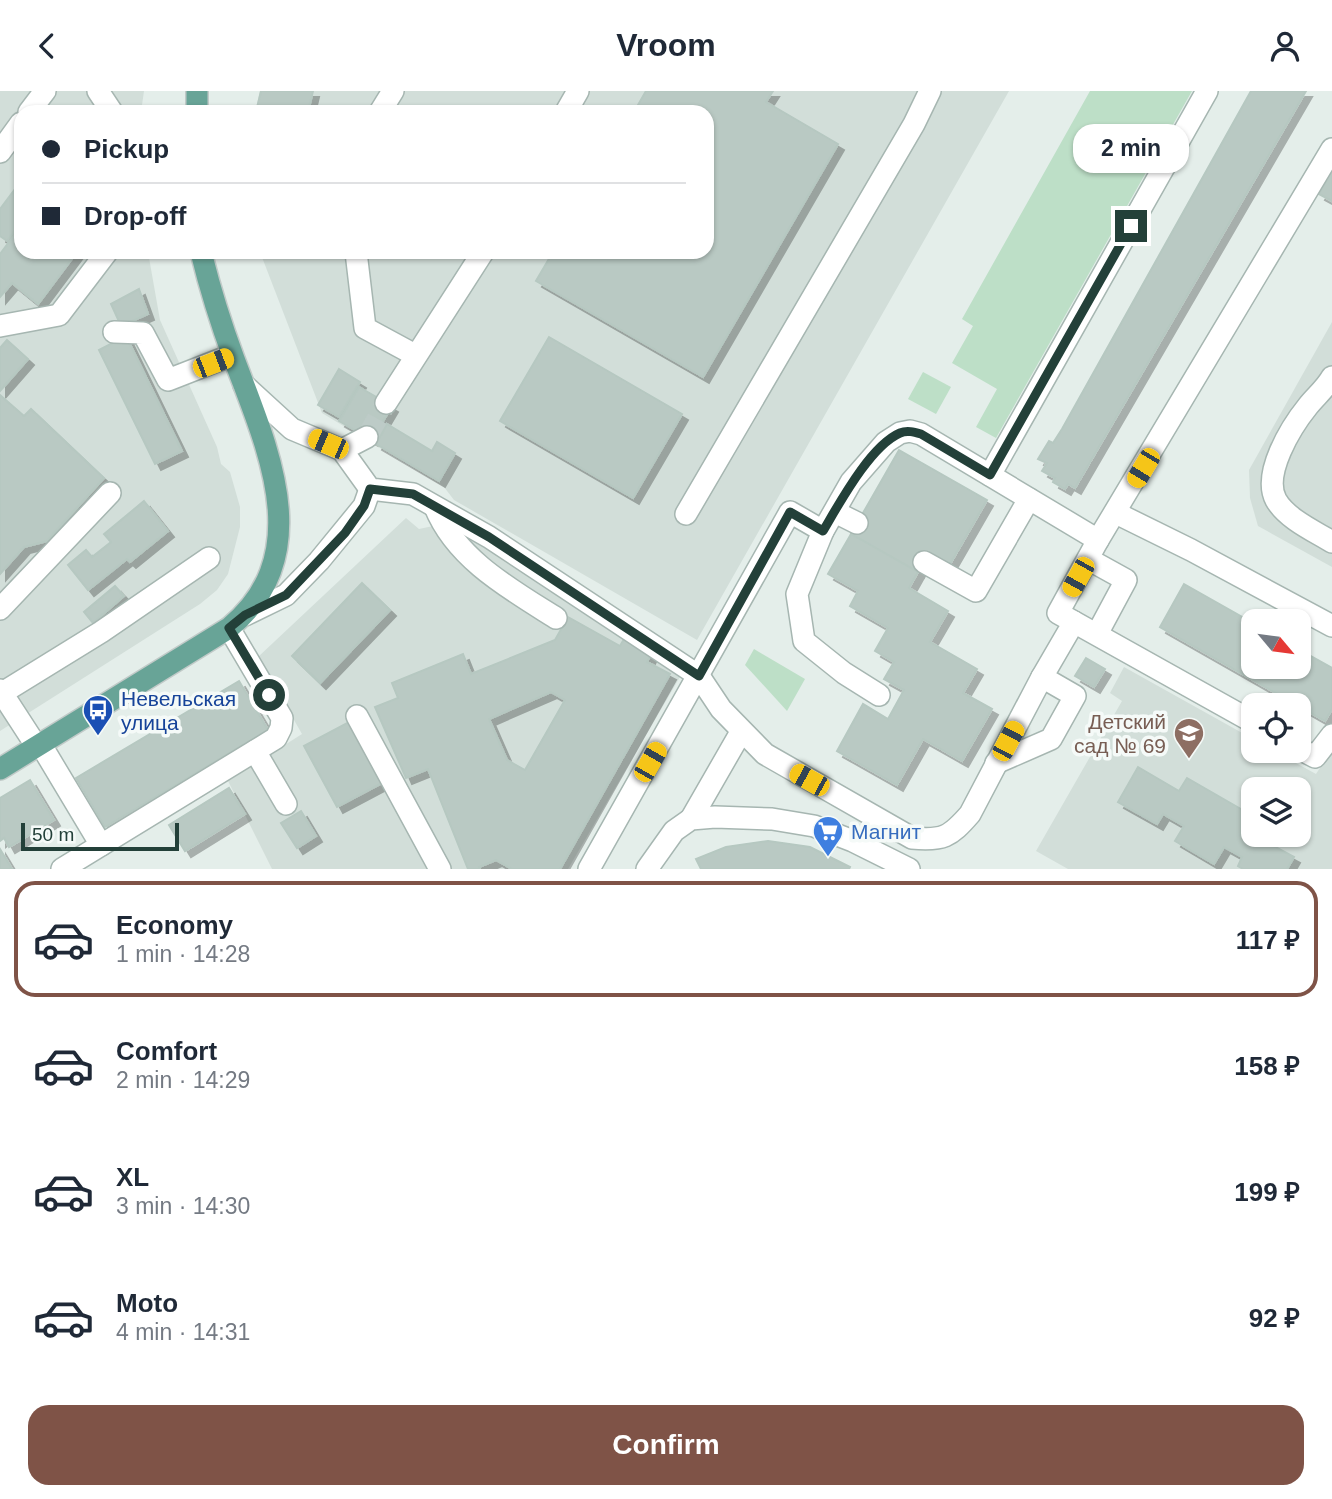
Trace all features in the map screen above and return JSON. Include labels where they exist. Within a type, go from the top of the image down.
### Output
[{"type":"main road","points":[[0,769],[237,622],[266,584],[277,546],[280,515],[273,467],[211,293],[203,259]]},
{"type":"street","points":[[34,105],[45,91]]},
{"type":"street","points":[[686,514],[907,136],[930,91]]},
{"type":"street","points":[[990,475],[1207,91]]},
{"type":"street","points":[[0,152],[14,133]]},
{"type":"street","points":[[1241,715],[1058,613],[1093,549],[1332,149]]},
{"type":"street","points":[[0,326],[59,315],[102,259]]},
{"type":"street","points":[[357,259],[365,328],[415,355]]},
{"type":"street","points":[[386,403],[478,259]]},
{"type":"street","points":[[114,332],[144,333],[168,380],[233,355]]},
{"type":"street","points":[[1332,380],[1306,408],[1277,457],[1271,477],[1275,499],[1292,517],[1332,542]]},
{"type":"street","points":[[244,385],[292,429],[342,450],[370,489],[413,494],[489,537],[699,676],[721,709],[765,754],[912,838],[935,840],[953,833],[970,814],[1074,622]]},
{"type":"street","points":[[879,695],[844,673],[804,641],[797,594],[823,531],[851,482],[886,442],[900,433],[910,431],[921,434],[1029,499],[1093,549],[1126,580],[1097,634]]},
{"type":"street","points":[[342,450],[367,437]]},
{"type":"street","points":[[68,867],[276,738],[282,718],[237,622],[286,595],[319,561],[364,506],[370,489]]},
{"type":"street","points":[[0,609],[110,493]]},
{"type":"street","points":[[924,562],[976,591],[1029,499]]},
{"type":"street","points":[[435,506],[443,527],[489,575],[556,618]]},
{"type":"street","points":[[589,869],[790,512],[823,531]]},
{"type":"street","points":[[835,512],[857,523]]},
{"type":"street","points":[[1116,513],[1332,626]]},
{"type":"street","points":[[101,845],[1,691],[101,632],[209,558]]},
{"type":"street","points":[[996,762],[1051,739],[1076,696],[1042,677]]},
{"type":"street","points":[[356,716],[440,869]]},
{"type":"street","points":[[691,820],[741,732]]},
{"type":"street","points":[[1311,755],[1315,757],[1332,735]]},
{"type":"street","points":[[254,751],[286,804]]},
{"type":"street","points":[[647,869],[674,831],[691,820],[715,817],[772,819],[814,826],[879,862],[909,869]]},
{"type":"shaded area","points":[[0,91],[144,91],[142,105],[14,105],[14,259],[149,259],[160,320],[217,447],[221,464],[230,472],[240,507],[240,527],[228,574],[217,590],[200,604],[0,731]]},
{"type":"shaded area","points":[[260,91],[1009,91],[697,640],[454,500],[444,487],[322,413],[263,259],[714,259],[714,105],[257,105]]},
{"type":"shaded area","points":[[1332,322],[1332,567],[1258,526],[1250,498],[1249,470]]},
{"type":"shaded area","points":[[406,518],[419,529],[452,522],[684,670],[568,869],[272,869],[228,781],[302,734],[258,657]]},
{"type":"shaded area","name":"Детский сад № 69","points":[[1124,667],[1241,732],[1241,763],[1296,763],[1316,774],[1332,749],[1332,869],[1068,869],[1036,851],[1122,701],[1110,693]]},
{"type":"green space","points":[[1090,91],[1192,91],[996,438],[976,427],[997,389],[952,363],[973,326],[962,319]]},
{"type":"green space","points":[[923,372],[951,387],[936,414],[908,399]]},
{"type":"green space","points":[[754,649],[805,679],[787,711],[745,665]]},
{"type":"building","points":[[261,91],[313,91],[310,105],[258,105]]},
{"type":"building","points":[[646,91],[773,91],[766,102],[838,144],[703,377],[536,281],[549,259],[714,259],[714,105],[638,105]]},
{"type":"building","points":[[1251,91],[1306,91],[1075,488],[1068,484],[1065,489],[1053,482],[1055,478],[1042,471],[1047,463],[1038,459],[1049,441],[1053,443],[1062,429]]},
{"type":"building","points":[[1332,174],[1332,201],[1319,194]]},
{"type":"building","points":[[14,190],[14,232],[7,241],[0,236],[0,209]]},
{"type":"building","points":[[14,235],[14,259],[72,259],[38,304],[12,283],[0,297],[0,254]]},
{"type":"building","points":[[139,289],[148,314],[121,326],[111,304]]},
{"type":"building","points":[[126,336],[182,451],[155,464],[99,350]]},
{"type":"building","points":[[549,337],[682,414],[633,498],[500,421]]},
{"type":"building","points":[[7,340],[28,359],[0,391],[0,348]]},
{"type":"building","points":[[339,369],[360,382],[339,417],[318,405]]},
{"type":"building","points":[[359,387],[392,406],[372,440],[339,421]]},
{"type":"building","points":[[0,395],[24,416],[31,409],[104,478],[47,541],[24,547],[0,574]]},
{"type":"building","points":[[387,424],[432,451],[437,442],[455,453],[439,481],[376,444]]},
{"type":"building","points":[[899,450],[987,500],[949,566],[928,554],[918,572],[851,534]]},
{"type":"building","points":[[144,501],[168,531],[130,562],[127,559],[88,590],[68,565],[86,550],[92,557],[111,542],[104,534]]},
{"type":"building","points":[[851,534],[918,572],[909,588],[948,611],[930,642],[977,669],[963,693],[992,709],[962,761],[923,739],[897,785],[837,751],[863,704],[888,719],[904,690],[884,679],[894,662],[875,651],[888,628],[850,606],[858,591],[828,574]]},
{"type":"building","points":[[362,583],[390,610],[320,683],[292,656]]},
{"type":"building","points":[[1184,584],[1241,616],[1241,673],[1160,627]]},
{"type":"building","points":[[115,586],[124,596],[93,623],[84,612]]},
{"type":"building","points":[[568,617],[620,646],[624,639],[651,654],[647,662],[670,674],[560,869],[512,869],[496,860],[479,867],[480,869],[468,869],[428,769],[406,778],[375,707],[398,698],[392,683],[463,654],[471,674],[555,640]],"holes":[[[551,692],[565,700],[525,770],[507,760],[489,719]]]},
{"type":"building","points":[[1311,656],[1332,668],[1332,709],[1325,721],[1311,713],[1311,693],[1276,693],[1251,679],[1311,679]]},
{"type":"building","points":[[1086,658],[1105,669],[1094,687],[1075,676]]},
{"type":"building","points":[[239,681],[268,730],[105,827],[76,778]]},
{"type":"building","points":[[349,722],[382,783],[337,807],[304,746]]},
{"type":"building","points":[[1138,767],[1179,791],[1187,778],[1241,809],[1241,847],[1275,847],[1294,857],[1287,869],[1243,869],[1238,866],[1242,857],[1224,847],[1214,864],[1175,841],[1184,826],[1163,814],[1157,824],[1118,802]]},
{"type":"building","points":[[30,780],[54,820],[9,847],[4,838],[0,841],[0,798]]},
{"type":"building","points":[[229,788],[245,814],[185,851],[169,825]]},
{"type":"building","points":[[301,811],[316,836],[297,848],[281,823]]},
{"type":"building","points":[[768,841],[810,847],[850,867],[701,869],[696,859],[726,847]]},
{"type":"building","points":[[0,849],[12,869],[0,869]]},
{"type":"tunnel","points":[[367,437],[386,403]]},
{"type":"place","name":"Невельская улица","points":[[98,737]]},
{"type":"place","name":"Детский сад № 69","points":[[1189,760]]},
{"type":"place","name":"Магнит","points":[[828,858]]},
{"type":"route","points":[[269,695],[229,628],[245,615],[286,595],[345,533],[364,506],[370,489],[413,494],[489,537],[699,676],[790,512],[823,531],[851,482],[886,442],[900,433],[910,431],[921,434],[990,475],[1131,226]]}]
